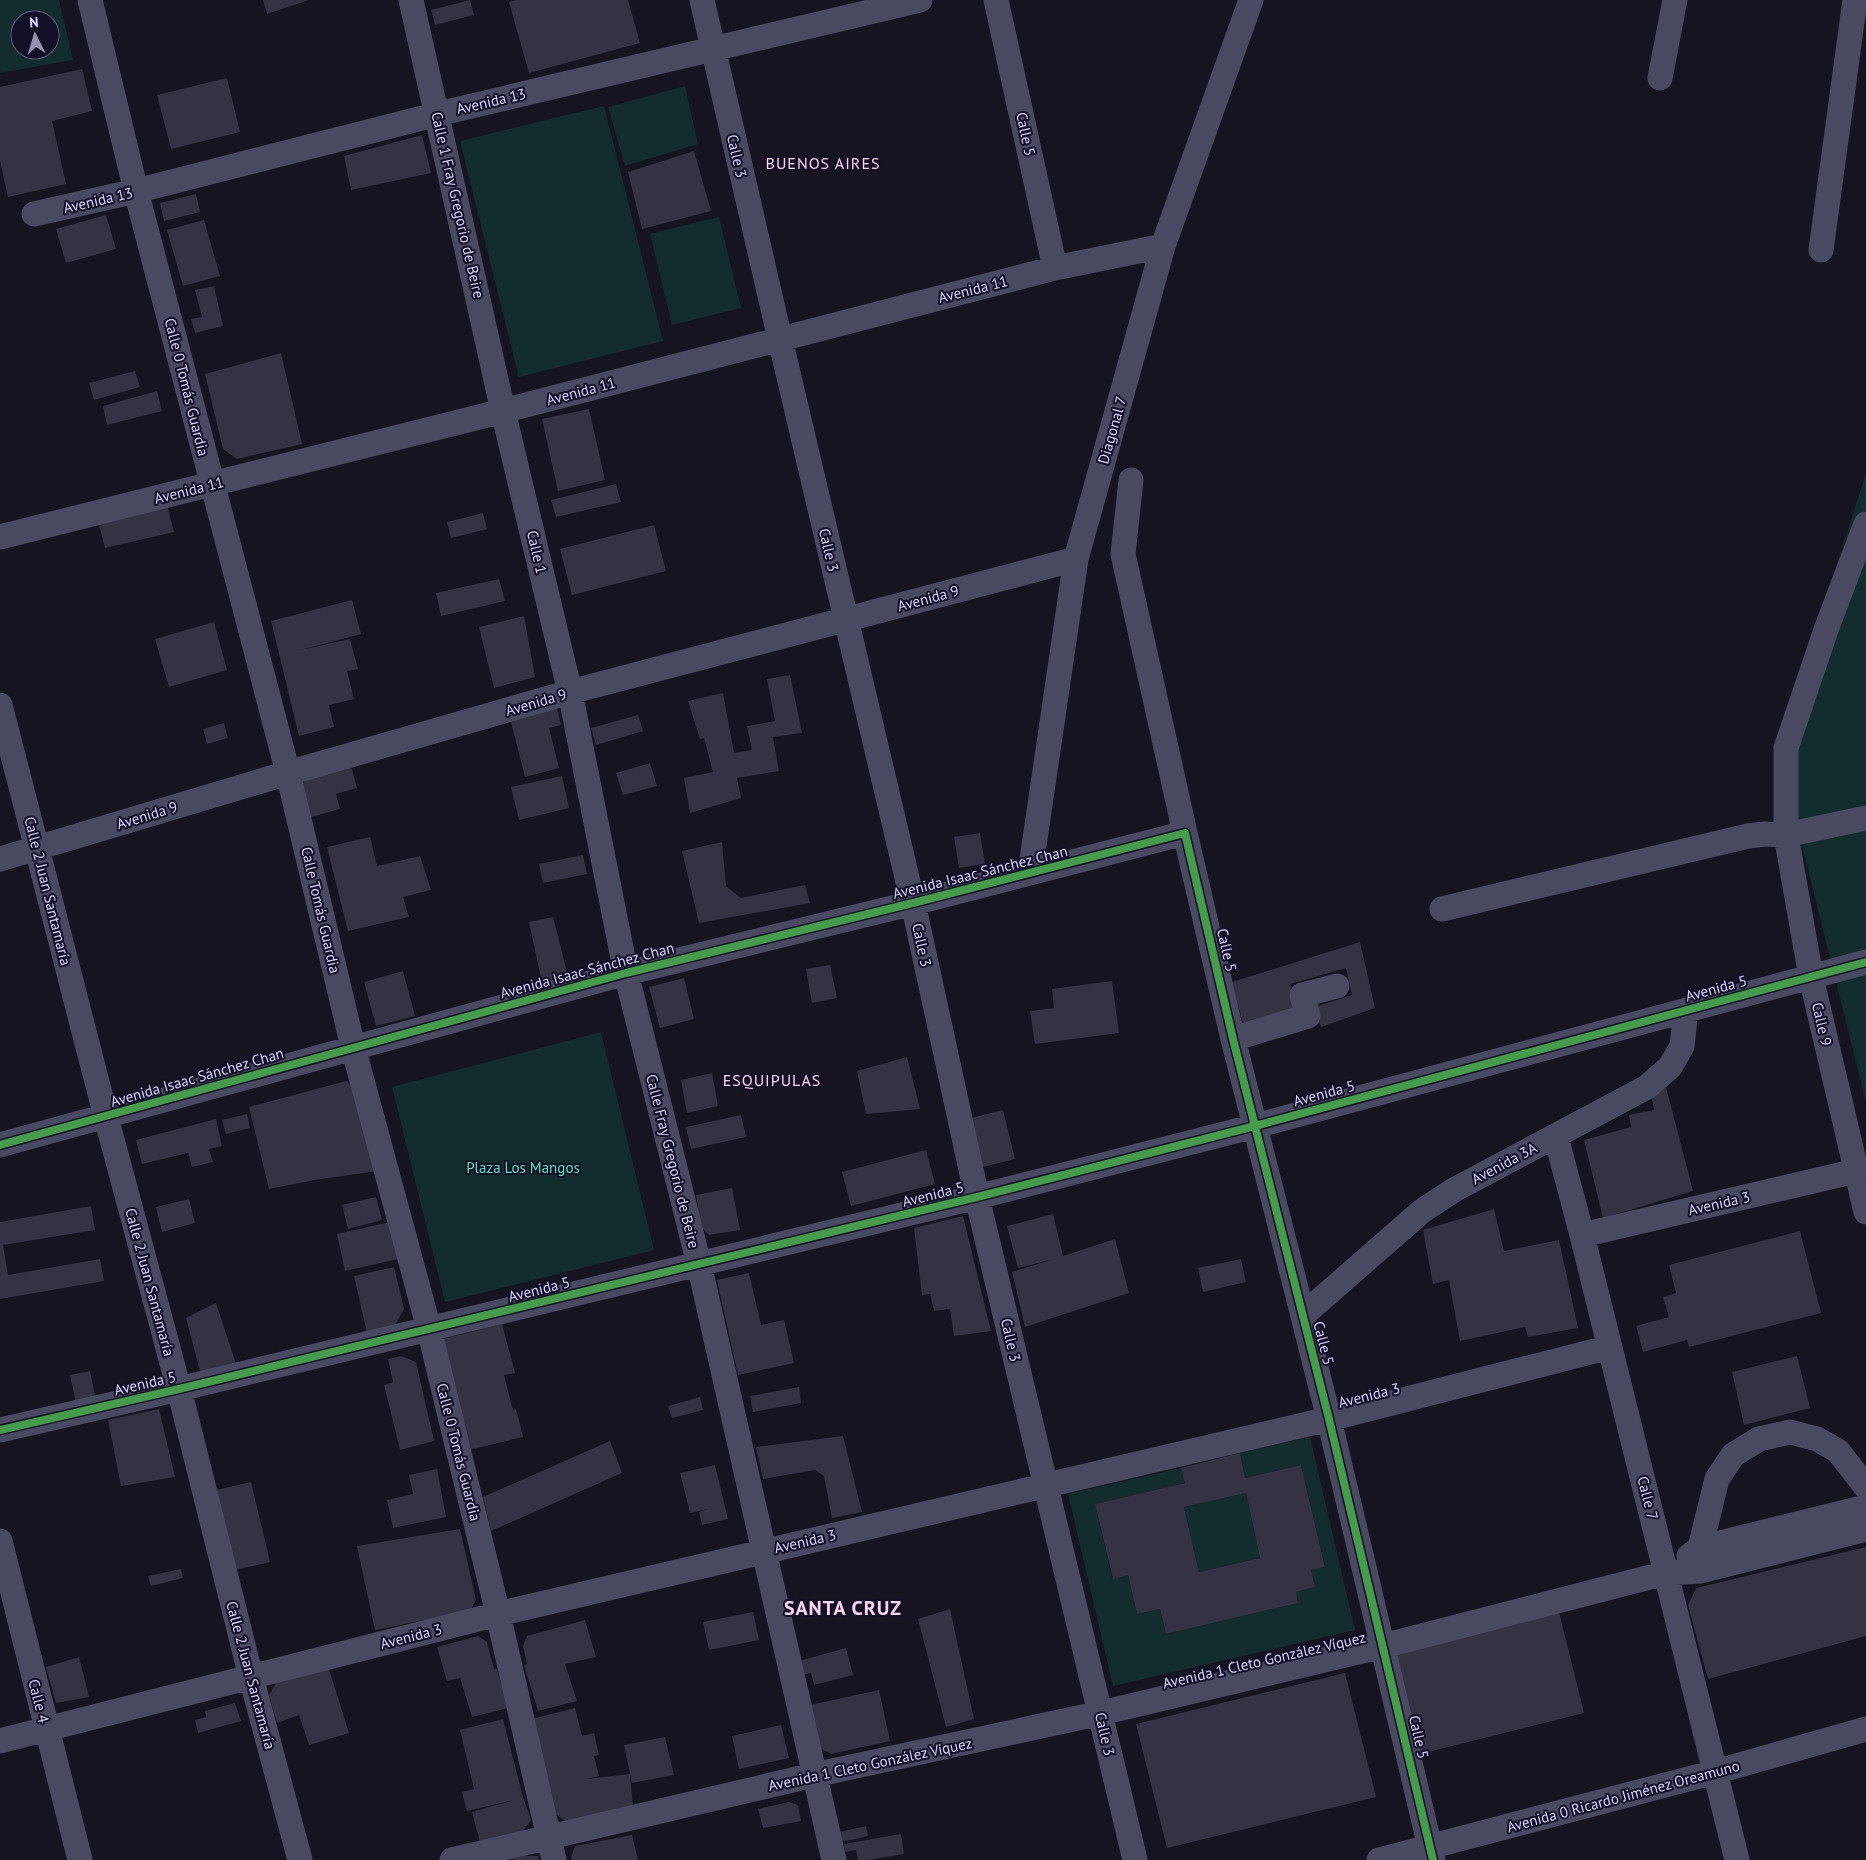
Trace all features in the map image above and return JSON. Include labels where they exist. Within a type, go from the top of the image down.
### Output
[{"type":"street","name":"Calle 0 Tomás Guardia","points":[[90,0],[136,191],[288,773]]},
{"type":"street","name":"Calle 1 Fray Gregorio de Beire","points":[[411,0],[503,411]]},
{"type":"street","name":"Calle 3","points":[[702,0],[913,903],[977,1197],[1135,1860]]},
{"type":"street","name":"Avenida 13","points":[[34,214],[136,191],[438,114],[920,0]]},
{"type":"street","name":"Calle 5","points":[[996,0],[1055,268]]},
{"type":"street","name":"Diagonal 7","points":[[1030,874],[1076,559],[1163,246],[1251,0]]},
{"type":"street","points":[[1660,78],[1675,0]]},
{"type":"street","points":[[1821,250],[1855,0]]},
{"type":"street","name":"Avenida 11","points":[[0,537],[503,411],[1055,268],[1163,246]]},
{"type":"street","name":"Calle 1","points":[[503,411],[570,692]]},
{"type":"street","name":"Calle 5","points":[[1131,480],[1124,554],[1185,833],[1233,1039],[1384,1646],[1432,1854]]},
{"type":"street","name":"Calle 9","points":[[1866,524],[1827,627],[1786,748],[1786,835],[1811,977],[1866,1212]]},
{"type":"street","name":"Avenida 9","points":[[0,859],[288,773],[570,692],[1076,559]]},
{"type":"street","name":"Calle Fray Gregorio de Beire","points":[[570,692],[626,973],[699,1264],[814,1775]]},
{"type":"street","name":"Calle 2 Juan Santamaría","points":[[0,705],[300,1860]]},
{"type":"street","name":"Calle Tomás Guardia","points":[[288,773],[353,1047]]},
{"type":"street","points":[[1442,909],[1748,836],[1765,834],[1786,835],[1866,818]]},
{"type":"street","name":"Avenida Isaac Sánchez Chan","points":[[0,1145],[626,973],[1030,874],[1185,833]]},
{"type":"street","name":"Avenida 5","points":[[0,1430],[179,1389],[977,1197],[1255,1126],[1866,962]]},
{"type":"street","points":[[1233,1039],[1308,1016],[1302,996],[1337,986]]},
{"type":"street","name":"Avenida 3A","points":[[1303,1315],[1422,1211],[1454,1190],[1647,1087],[1670,1067],[1682,1046],[1686,1010]]},
{"type":"street","name":"Calle 0 Tomás Guardia","points":[[353,1047],[429,1329],[498,1614],[551,1849]]},
{"type":"street","name":"Calle 7","points":[[1556,1137],[1737,1860]]},
{"type":"street","name":"Avenida 3","points":[[1582,1235],[1856,1171]]},
{"type":"street","name":"Avenida 3","points":[[0,1740],[498,1614],[1045,1484],[1329,1419],[1610,1348]]},
{"type":"street","points":[[1700,1548],[1717,1479],[1733,1455],[1759,1439],[1790,1432],[1817,1439],[1838,1451],[1866,1486]]},
{"type":"street","name":"Avenida 1 Cleto González Víquez","points":[[1666,1573],[1700,1548],[1866,1507]]},
{"type":"street","name":"Avenida 1 Cleto González Víquez","points":[[452,1860],[551,1849],[814,1775],[1100,1713],[1384,1646],[1666,1573],[1701,1571],[1866,1529]]},
{"type":"street","name":"Calle 4","points":[[0,1541],[80,1860]]},
{"type":"street","name":"Avenida 0 Ricardo Jiménez Oreamuno","points":[[1379,1860],[1432,1854],[1866,1729]]},
{"type":"street","points":[[814,1775],[834,1860]]},
{"type":"green space","points":[[0,0],[59,0],[73,60],[0,73]]},
{"type":"green space","points":[[685,86],[698,144],[625,166],[608,107]]},
{"type":"green space","points":[[604,106],[663,341],[519,377],[460,141]]},
{"type":"green space","points":[[719,217],[741,308],[672,325],[650,234]]},
{"type":"green space","points":[[1866,473],[1866,1102],[1778,749]]},
{"type":"green space","name":"Plaza Los Mangos","points":[[601,1032],[654,1250],[445,1302],[392,1087]]},
{"type":"green space","points":[[1310,1437],[1355,1630],[1113,1686],[1068,1494],[1181,1468],[1185,1483],[1095,1504],[1112,1578],[1128,1575],[1137,1614],[1160,1609],[1166,1634],[1298,1603],[1296,1592],[1315,1587],[1311,1570],[1325,1566],[1301,1465],[1245,1478],[1240,1453]]},
{"type":"green space","points":[[1246,1493],[1260,1558],[1199,1572],[1184,1507]]},
{"type":"building","points":[[263,0],[309,0],[267,14]]},
{"type":"building","points":[[470,0],[474,15],[435,25],[431,10]]},
{"type":"building","points":[[517,0],[628,0],[640,43],[529,73],[509,2]]},
{"type":"building","points":[[82,69],[92,111],[52,121],[66,184],[8,197],[0,161],[0,87]]},
{"type":"building","points":[[227,78],[240,132],[171,149],[157,95]]},
{"type":"building","points":[[422,135],[431,173],[351,190],[344,156]]},
{"type":"building","points":[[694,151],[711,211],[642,229],[628,172]]},
{"type":"building","points":[[196,194],[200,212],[164,221],[160,203]]},
{"type":"building","points":[[106,215],[116,249],[66,263],[56,229]]},
{"type":"building","points":[[204,220],[220,276],[183,286],[167,230]]},
{"type":"building","points":[[214,286],[223,326],[195,333],[191,319],[202,317],[195,290]]},
{"type":"building","points":[[281,353],[302,444],[237,459],[223,449],[205,374]]},
{"type":"building","points":[[135,371],[140,387],[94,400],[89,383]]},
{"type":"building","points":[[157,391],[162,411],[107,425],[103,406]]},
{"type":"building","points":[[589,409],[605,480],[558,491],[542,419]]},
{"type":"building","points":[[616,484],[621,502],[556,517],[551,500]]},
{"type":"building","points":[[166,501],[174,532],[105,548],[97,517]]},
{"type":"building","points":[[483,513],[487,529],[451,538],[447,522]]},
{"type":"building","points":[[654,525],[666,571],[572,595],[560,549]]},
{"type":"building","points":[[499,579],[505,601],[441,616],[436,593]]},
{"type":"building","points":[[352,600],[361,634],[300,650],[350,639],[358,669],[347,671],[354,699],[329,705],[334,727],[299,736],[271,621]]},
{"type":"building","points":[[524,616],[535,677],[494,688],[479,627]]},
{"type":"building","points":[[214,622],[227,670],[169,687],[155,639]]},
{"type":"building","points":[[790,675],[802,733],[773,737],[779,771],[737,778],[741,798],[690,813],[684,778],[713,772],[704,738],[700,739],[688,701],[723,693],[734,753],[752,750],[747,726],[775,721],[767,679]]},
{"type":"building","points":[[557,708],[561,725],[549,728],[559,768],[525,777],[510,718]]},
{"type":"building","points":[[638,715],[643,731],[596,745],[591,728]]},
{"type":"building","points":[[224,723],[228,738],[207,744],[203,729]]},
{"type":"building","points":[[650,763],[657,786],[623,795],[616,773]]},
{"type":"building","points":[[351,766],[357,788],[336,794],[340,809],[311,817],[303,784],[306,778]]},
{"type":"building","points":[[562,776],[569,808],[519,820],[511,787]]},
{"type":"building","points":[[980,833],[985,864],[959,868],[954,837]]},
{"type":"building","points":[[370,837],[377,866],[420,856],[431,890],[403,897],[409,917],[348,931],[327,847]]},
{"type":"building","points":[[722,842],[726,886],[741,898],[805,885],[810,903],[699,923],[682,851]]},
{"type":"building","points":[[583,855],[587,874],[543,883],[539,864]]},
{"type":"building","points":[[553,917],[570,984],[544,992],[529,922]]},
{"type":"building","points":[[1360,942],[1375,1008],[1321,1027],[1315,1007],[1352,995],[1346,968],[1290,984],[1298,1009],[1244,1027],[1232,982]]},
{"type":"building","points":[[830,965],[837,998],[812,1003],[806,969]]},
{"type":"building","points":[[403,971],[415,1016],[376,1026],[364,982]]},
{"type":"building","points":[[684,978],[694,1019],[660,1028],[649,987]]},
{"type":"building","points":[[1112,981],[1119,1033],[1035,1044],[1030,1011],[1054,1008],[1052,989]]},
{"type":"building","points":[[907,1057],[920,1109],[866,1114],[857,1071]]},
{"type":"building","points":[[712,1073],[718,1106],[687,1113],[681,1080]]},
{"type":"building","points":[[346,1081],[357,1089],[377,1171],[269,1189],[249,1107]]},
{"type":"building","points":[[1665,1083],[1693,1191],[1603,1218],[1584,1140],[1631,1127],[1629,1115],[1654,1110],[1651,1095]]},
{"type":"building","points":[[1003,1110],[1015,1159],[979,1168],[967,1119]]},
{"type":"building","points":[[247,1114],[250,1128],[226,1134],[222,1120]]},
{"type":"building","points":[[741,1115],[746,1137],[691,1149],[686,1127]]},
{"type":"building","points":[[216,1119],[222,1146],[209,1149],[213,1162],[192,1167],[188,1153],[142,1164],[136,1140]]},
{"type":"building","points":[[926,1150],[935,1184],[851,1206],[842,1172]]},
{"type":"building","points":[[732,1188],[740,1230],[709,1235],[701,1227],[696,1195]]},
{"type":"building","points":[[376,1197],[382,1220],[348,1229],[342,1205]]},
{"type":"building","points":[[189,1199],[195,1223],[162,1232],[156,1207]]},
{"type":"building","points":[[91,1206],[95,1230],[3,1245],[8,1275],[100,1259],[104,1281],[0,1299],[0,1222]]},
{"type":"building","points":[[1494,1209],[1504,1251],[1559,1240],[1578,1328],[1528,1337],[1525,1327],[1460,1341],[1449,1280],[1433,1284],[1423,1230]]},
{"type":"building","points":[[1053,1214],[1063,1256],[1115,1239],[1129,1293],[1025,1327],[1012,1272],[1054,1259],[1018,1268],[1007,1226]]},
{"type":"building","points":[[963,1216],[991,1331],[954,1336],[950,1309],[934,1311],[930,1294],[922,1295],[914,1228]]},
{"type":"building","points":[[390,1222],[398,1259],[345,1271],[337,1234]]},
{"type":"building","points":[[1800,1231],[1821,1313],[1689,1347],[1687,1340],[1643,1352],[1636,1326],[1669,1317],[1663,1297],[1676,1293],[1669,1265]]},
{"type":"building","points":[[1241,1259],[1246,1282],[1203,1292],[1198,1268]]},
{"type":"building","points":[[394,1267],[404,1309],[394,1327],[367,1333],[354,1276]]},
{"type":"building","points":[[749,1273],[761,1325],[784,1320],[794,1363],[738,1375],[717,1280]]},
{"type":"building","points":[[216,1303],[237,1367],[201,1375],[186,1318]]},
{"type":"building","points":[[502,1324],[515,1373],[504,1375],[513,1410],[516,1409],[523,1437],[469,1450],[443,1339]]},
{"type":"building","points":[[401,1356],[416,1362],[434,1441],[400,1450],[384,1385],[393,1382],[388,1359]]},
{"type":"building","points":[[1797,1356],[1810,1408],[1744,1425],[1732,1372]]},
{"type":"building","points":[[90,1371],[96,1400],[76,1403],[70,1375]]},
{"type":"building","points":[[799,1387],[801,1403],[753,1412],[750,1396]]},
{"type":"building","points":[[700,1397],[703,1410],[672,1418],[668,1406]]},
{"type":"building","points":[[159,1409],[175,1477],[121,1486],[108,1420]]},
{"type":"building","points":[[843,1436],[862,1512],[832,1518],[824,1476],[815,1470],[763,1479],[756,1447]]},
{"type":"building","points":[[610,1441],[622,1473],[491,1531],[483,1497]]},
{"type":"building","points":[[1240,1453],[1245,1478],[1301,1465],[1325,1567],[1311,1570],[1315,1587],[1296,1592],[1298,1603],[1166,1634],[1160,1609],[1137,1614],[1128,1575],[1113,1579],[1095,1504],[1185,1483],[1181,1468]],"holes":[[[1246,1493],[1260,1558],[1199,1572],[1184,1507]]]},
{"type":"building","points":[[715,1465],[728,1519],[702,1525],[699,1512],[708,1509],[690,1513],[680,1473]]},
{"type":"building","points":[[437,1469],[446,1517],[393,1528],[387,1500],[413,1494],[409,1475]]},
{"type":"building","points":[[251,1482],[270,1562],[235,1570],[216,1490]]},
{"type":"building","points":[[460,1529],[476,1600],[470,1611],[375,1630],[357,1546]]},
{"type":"building","points":[[1866,1547],[1866,1636],[1708,1679],[1688,1605],[1696,1588]]},
{"type":"building","points":[[181,1569],[183,1578],[151,1586],[148,1576]]},
{"type":"building","points":[[1558,1608],[1584,1713],[1420,1754],[1393,1649]]},
{"type":"building","points":[[950,1609],[974,1719],[946,1727],[918,1619]]},
{"type":"building","points":[[753,1612],[759,1640],[709,1650],[703,1622]]},
{"type":"building","points":[[585,1620],[596,1657],[565,1664],[577,1701],[538,1711],[524,1665],[527,1664],[523,1646],[527,1636]]},
{"type":"building","points":[[478,1636],[487,1642],[494,1669],[497,1669],[508,1708],[472,1717],[460,1678],[447,1681],[437,1647]]},
{"type":"building","points":[[846,1648],[853,1675],[814,1685],[811,1673],[802,1675],[799,1661]]},
{"type":"building","points":[[79,1657],[89,1697],[56,1703],[46,1667]]},
{"type":"building","points":[[329,1669],[349,1733],[309,1745],[299,1715],[277,1723],[269,1695],[276,1683]]},
{"type":"building","points":[[1345,1673],[1376,1797],[1167,1848],[1136,1724]]},
{"type":"building","points":[[879,1690],[890,1741],[831,1754],[820,1748],[810,1705]]},
{"type":"building","points":[[235,1703],[241,1721],[198,1733],[195,1720],[206,1717],[205,1711]]},
{"type":"building","points":[[575,1708],[582,1736],[594,1733],[599,1755],[594,1756],[599,1776],[587,1779],[630,1774],[633,1806],[566,1821],[555,1814],[531,1719]]},
{"type":"building","points":[[503,1719],[523,1797],[531,1820],[523,1831],[480,1842],[472,1812],[514,1800],[467,1811],[462,1792],[474,1789],[460,1730]]},
{"type":"building","points":[[781,1725],[789,1758],[739,1769],[732,1736]]},
{"type":"building","points":[[665,1737],[674,1775],[632,1783],[624,1745]]},
{"type":"building","points":[[789,1802],[798,1805],[801,1821],[763,1828],[758,1809]]},
{"type":"building","points":[[866,1826],[868,1836],[837,1843],[835,1833]]},
{"type":"building","points":[[901,1834],[904,1854],[858,1860],[856,1850],[845,1852],[844,1844]]},
{"type":"building","points":[[632,1835],[638,1860],[572,1860],[571,1857],[575,1846]]},
{"type":"building","points":[[523,1856],[538,1856],[539,1860],[510,1860]]},
{"type":"cycle path","points":[[0,1145],[626,973],[913,903],[1185,833],[1233,1039],[1329,1419],[1433,1860]]},
{"type":"cycle path","points":[[0,1430],[179,1389],[977,1197],[1255,1126],[1866,962]]},
{"type":"district","name":"BUENOS AIRES","points":[[823,163]]},
{"type":"district","name":"ESQUIPULAS","points":[[772,1080]]},
{"type":"district","name":"SANTA CRUZ","points":[[843,1608]]}]
